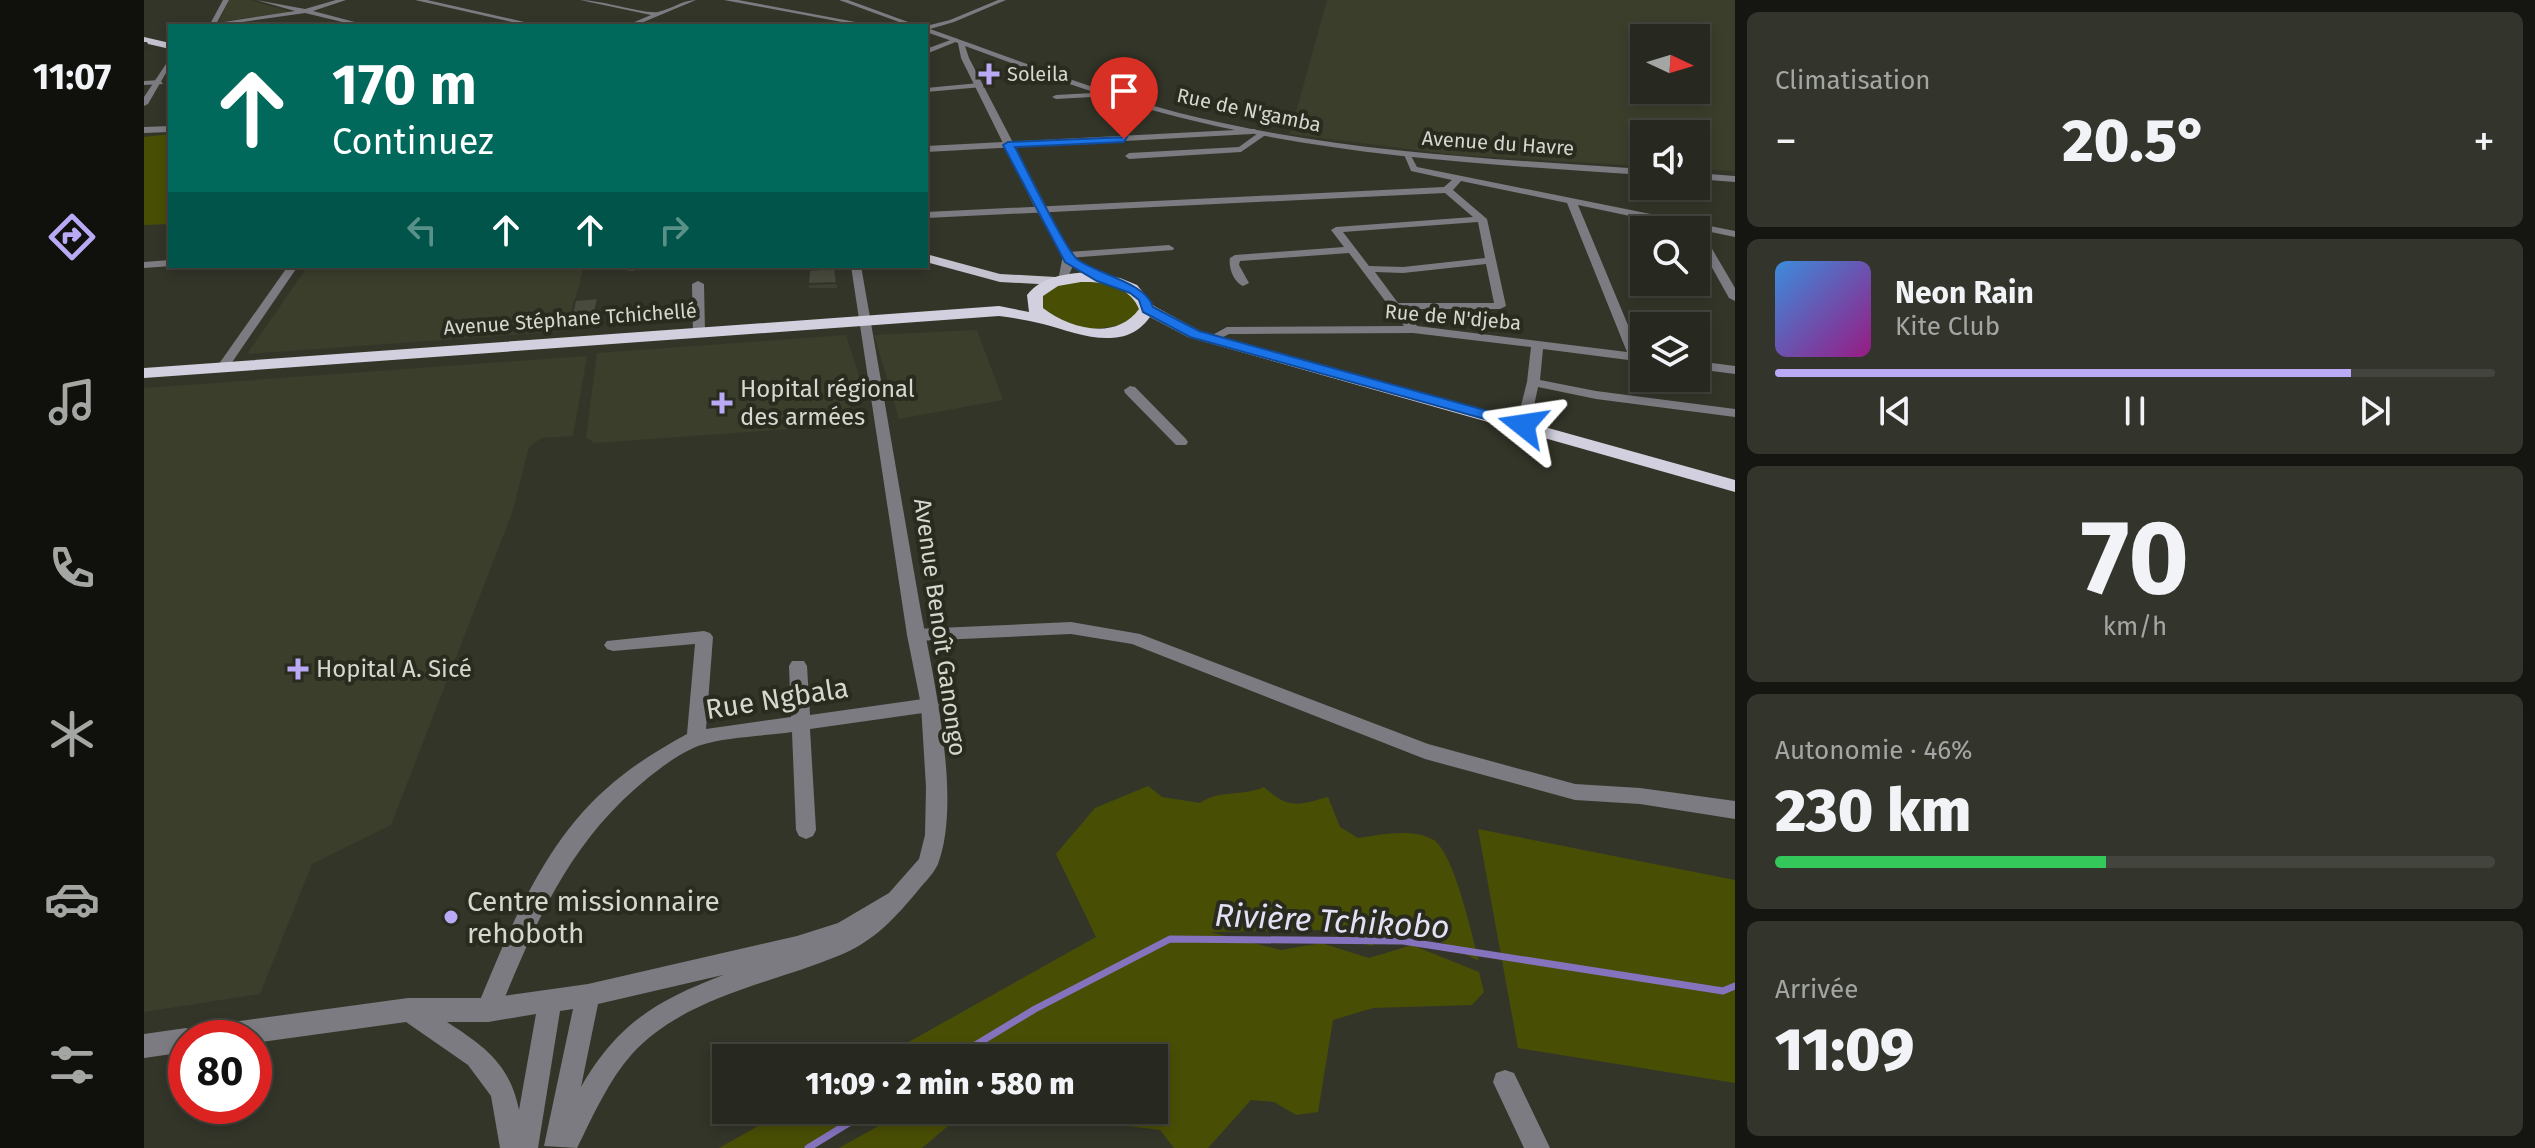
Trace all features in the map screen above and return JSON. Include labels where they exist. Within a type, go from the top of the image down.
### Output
[{"type":"highway","points":[[1059,280],[1101,278],[1135,290],[1145,299],[1147,309],[1143,319],[1115,331]]},
{"type":"highway","name":"Avenue Stéphane Tchichellé","points":[[999,311],[1034,298],[1059,280]]},
{"type":"highway","points":[[1034,298],[1035,309],[1043,319]]},
{"type":"highway","points":[[1147,309],[1203,337],[1735,486]]},
{"type":"highway","name":"Avenue Stéphane Tchichellé","points":[[144,373],[999,311],[1043,319],[1076,331],[1203,337]]},
{"type":"main road","points":[[144,40],[167,44]]},
{"type":"main road","points":[[928,259],[1000,278],[1059,280]]},
{"type":"main road","points":[[1000,278],[1034,298]]},
{"type":"street","points":[[212,24],[226,0]]},
{"type":"street","points":[[259,0],[359,24]]},
{"type":"street","points":[[218,24],[306,11],[343,0]]},
{"type":"street","points":[[418,0],[530,24]]},
{"type":"street","points":[[583,0],[657,14]]},
{"type":"street","points":[[633,24],[693,0]]},
{"type":"street","points":[[727,0],[863,24]]},
{"type":"street","points":[[842,0],[910,24]]},
{"type":"street","points":[[928,28],[1003,0]]},
{"type":"street","points":[[285,15],[318,14]]},
{"type":"street","name":"Rue de N'gamba","points":[[928,30],[1109,94],[1181,116],[1350,147]]},
{"type":"street","points":[[928,51],[959,41],[1040,208],[1069,257],[1101,278]]},
{"type":"street","points":[[144,83],[164,77]]},
{"type":"street","points":[[144,104],[164,77]]},
{"type":"street","points":[[928,90],[979,85]]},
{"type":"street","points":[[1056,97],[1109,94]]},
{"type":"street","points":[[144,130],[168,129]]},
{"type":"street","points":[[928,149],[1257,132]]},
{"type":"street","points":[[1129,156],[1241,149],[1257,132]]},
{"type":"street","name":"Avenue du Havre","points":[[1350,147],[1630,171]]},
{"type":"street","points":[[1406,154],[1414,169],[1649,216]]},
{"type":"street","points":[[1710,177],[1735,179]]},
{"type":"street","points":[[928,215],[1271,201],[1447,190],[1459,178]]},
{"type":"street","points":[[1396,306],[1500,306],[1482,219],[1447,190]]},
{"type":"street","points":[[1571,200],[1630,336]]},
{"type":"street","points":[[1413,329],[1336,230],[1482,219]]},
{"type":"street","points":[[1710,229],[1735,234]]},
{"type":"street","points":[[1069,257],[1169,248]]},
{"type":"street","points":[[1243,283],[1234,265],[1235,258],[1351,250]]},
{"type":"street","points":[[1710,255],[1735,298]]},
{"type":"street","points":[[1059,280],[1069,257]]},
{"type":"street","points":[[1368,269],[1403,270],[1492,260]]},
{"type":"street","points":[[144,265],[168,263]]},
{"type":"street","points":[[222,368],[292,268]]},
{"type":"street","name":"Avenue Benoît Ganongo","points":[[272,1029],[408,1010],[488,1010],[550,1001],[797,947],[844,932],[897,900],[928,863],[935,835],[936,787],[930,705],[856,268]]},
{"type":"street","points":[[698,284],[699,332]]},
{"type":"street","name":"Rue de N'djeba","points":[[1203,337],[1245,330],[1413,329],[1630,356]]},
{"type":"street","points":[[1523,425],[1533,382],[1537,345]]},
{"type":"street","points":[[1710,367],[1735,370]]},
{"type":"street","points":[[1533,382],[1596,395],[1735,413]]},
{"type":"street","points":[[1130,390],[1181,442]]},
{"type":"street","points":[[916,635],[1071,628],[1134,638],[1425,751],[1575,792],[1640,796],[1735,810]]},
{"type":"street","points":[[613,645],[704,637],[696,738]]},
{"type":"street","points":[[798,666],[806,830]]},
{"type":"street","name":"Rue Ngbala","points":[[488,1010],[534,904],[573,840],[611,796],[643,770],[696,738],[930,705]]},
{"type":"street","points":[[560,1148],[628,1041],[662,1015],[705,992],[838,947],[871,929],[897,900]]},
{"type":"street","points":[[560,1148],[588,995]]},
{"type":"street","points":[[525,1148],[550,1001]]},
{"type":"street","points":[[408,1010],[477,1056],[503,1091],[513,1148]]},
{"type":"street","points":[[144,1046],[168,1043]]},
{"type":"street","points":[[1505,1082],[1537,1148]]},
{"type":"shaded area","points":[[229,0],[250,0],[291,12],[219,22]]},
{"type":"shaded area","points":[[1327,0],[1735,0],[1735,171],[1710,170],[1710,120],[1630,120],[1630,165],[1456,155],[1290,134]]},
{"type":"shaded area","points":[[168,134],[168,224],[144,225],[144,137]]},
{"type":"shaded area","points":[[307,268],[583,268],[567,331],[247,354]]},
{"type":"shaded area","points":[[1086,280],[1118,285],[1143,306],[1134,321],[1085,328],[1063,322],[1041,306],[1042,298],[1050,288]]},
{"type":"shaded area","points":[[977,330],[1003,400],[899,419],[874,335]]},
{"type":"shaded area","name":"Hopital régional des armées","points":[[846,335],[863,388],[843,418],[803,428],[595,443],[586,438],[597,353]]},
{"type":"shaded area","name":"Hopital A. Sicé","points":[[587,356],[573,436],[541,438],[529,447],[512,513],[391,825],[312,864],[260,994],[144,1012],[144,388]]},
{"type":"shaded area","points":[[1148,786],[1162,797],[1200,803],[1215,796],[1264,787],[1280,799],[1294,804],[1328,797],[1340,827],[1358,838],[1405,833],[1432,839],[1440,846],[1455,876],[1479,961],[1435,939],[1402,932],[1371,946],[1329,930],[1210,932],[1281,950],[1321,943],[1369,958],[1412,945],[1479,972],[1484,992],[1472,1005],[1373,1008],[1333,1020],[1318,1112],[1296,1115],[1274,1102],[1251,1100],[1208,1148],[1174,1148],[1160,1130],[1120,1125],[1168,1124],[1168,1044],[905,1044],[1096,937],[1056,854],[1095,808]]},
{"type":"shaded area","points":[[1478,829],[1735,880],[1735,1083],[1518,1048]]},
{"type":"shaded area","points":[[762,1124],[842,1124],[811,1148],[719,1148]]},
{"type":"shaded area","points":[[882,1124],[950,1124],[922,1148],[839,1148]]},
{"type":"building","points":[[835,268],[837,283],[808,284],[809,270]]},
{"type":"building","points":[[598,298],[593,323],[570,325],[575,300]]},
{"type":"waterway","name":"Rivière Tchikobo","points":[[977,1044],[1035,1009],[1170,939],[1403,941],[1723,991],[1735,986]]},
{"type":"waterway","name":"Rivière Tchikobo","points":[[808,1148],[847,1124]]},
{"type":"place","name":"Soleila","points":[[989,74]]},
{"type":"place","name":"Hopital régional des armées","points":[[722,403]]},
{"type":"place","name":"Hopital A. Sicé","points":[[298,669]]},
{"type":"place","name":"Centre missionnaire rehoboth","points":[[451,917]]},
{"type":"route","points":[[1124,139],[1008,145],[1069,260],[1101,278],[1135,290],[1145,299],[1147,309],[1194,334],[1523,425]]}]
